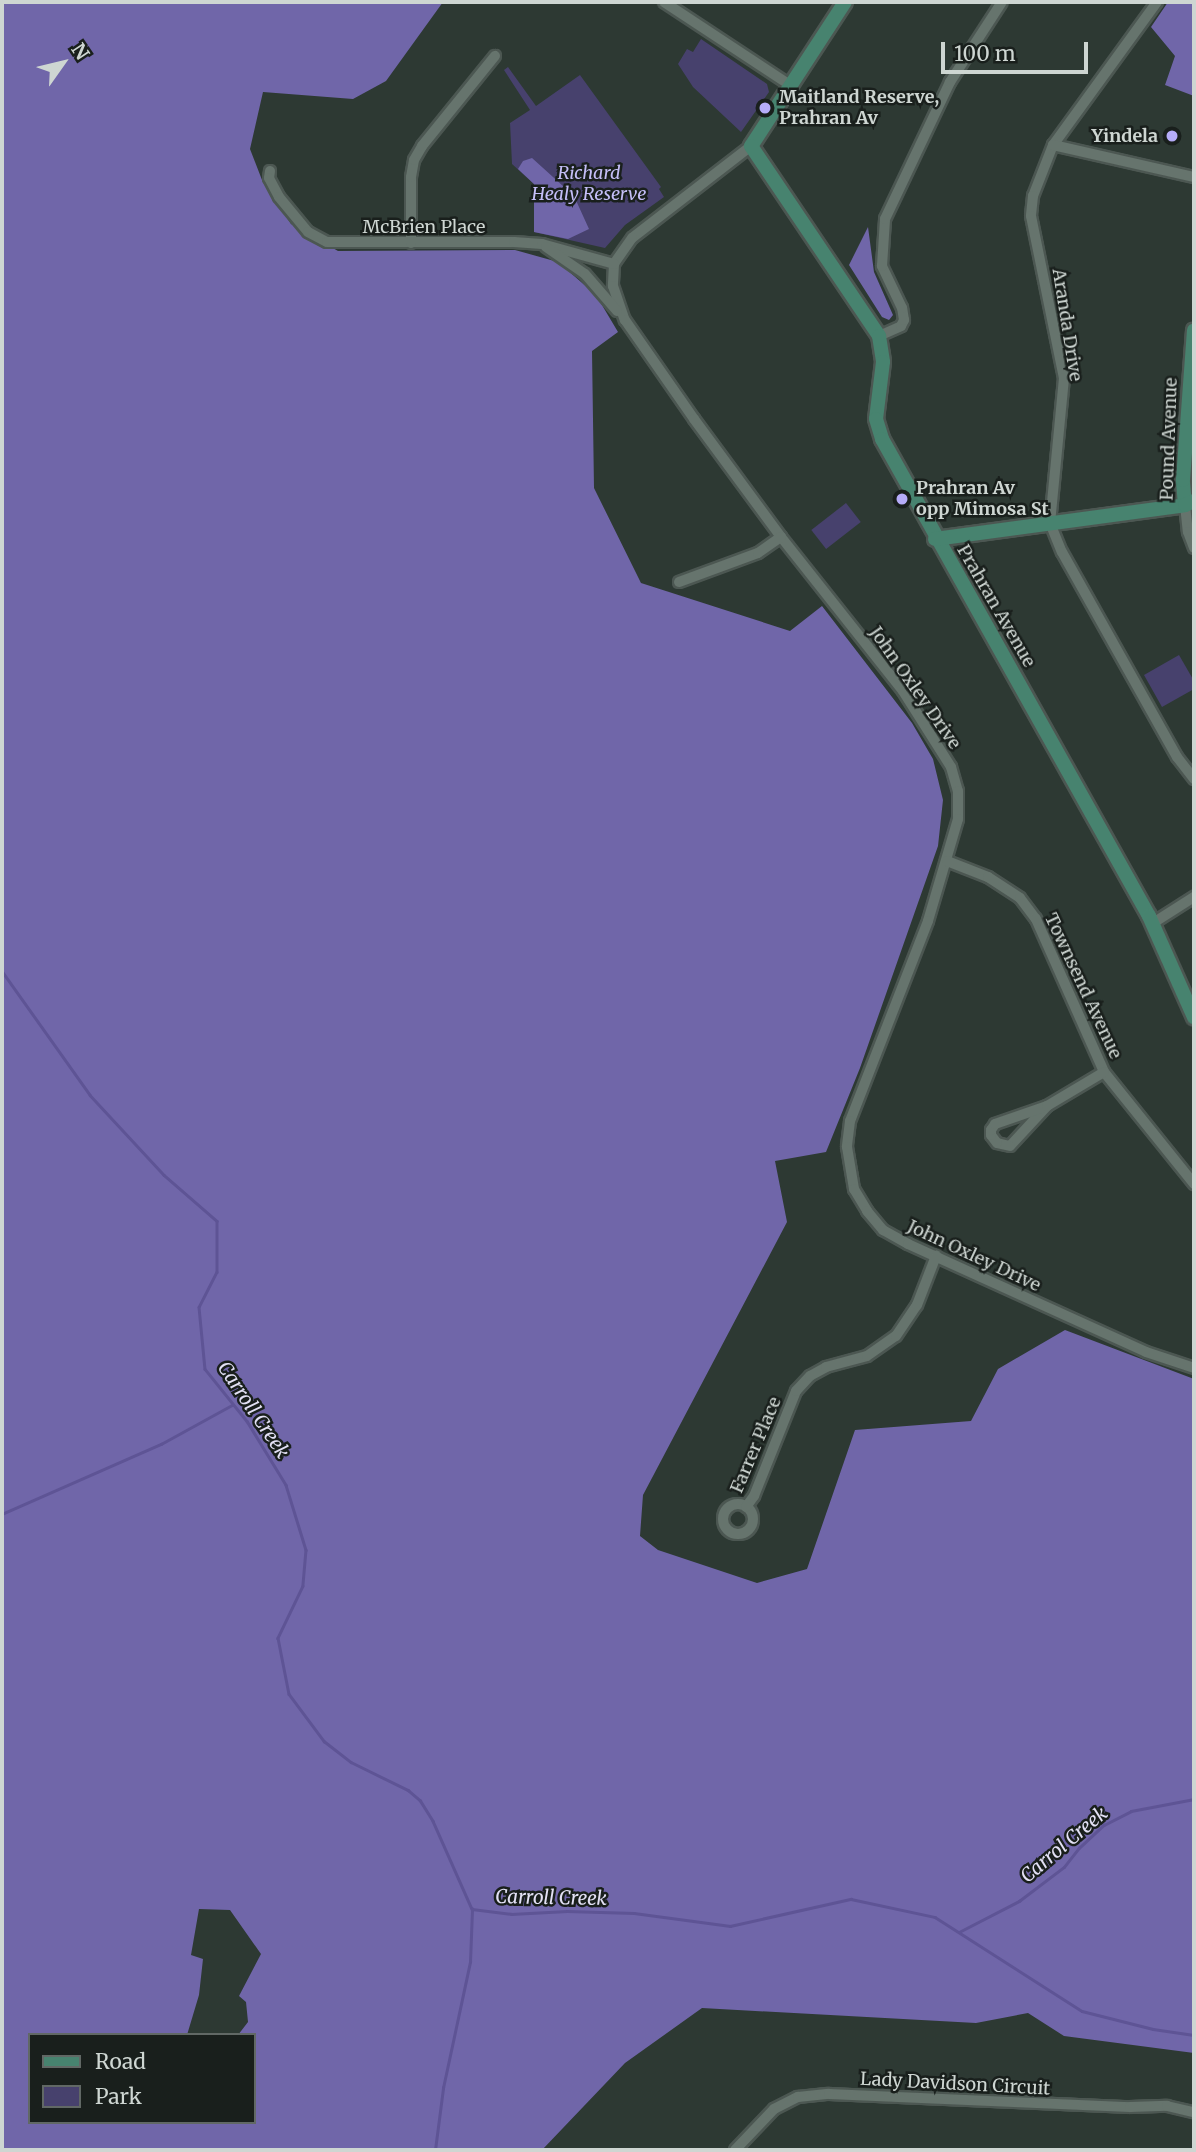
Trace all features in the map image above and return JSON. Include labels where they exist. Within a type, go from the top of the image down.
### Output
[{"type":"street","points":[[664,2],[790,85]]},
{"type":"street","points":[[614,264],[632,238],[751,146],[845,2]]},
{"type":"street","points":[[879,336],[901,326],[904,320],[902,308],[882,266],[885,219],[950,82],[1002,2]]},
{"type":"street","name":"Aranda Drive","points":[[1157,2],[1053,145],[1033,196],[1031,216],[1064,378],[1050,523],[1062,552],[1178,757],[1194,779]]},
{"type":"street","points":[[411,243],[411,177],[414,160],[422,146],[495,56]]},
{"type":"street","points":[[1053,145],[1194,177]]},
{"type":"street","name":"Prahran Avenue","points":[[751,146],[879,336],[883,362],[876,410],[878,429],[935,539],[1153,923],[1194,1017]]},
{"type":"street","name":"McBrien Place","points":[[270,171],[269,178],[279,197],[316,237],[337,243],[542,244],[614,264]]},
{"type":"street","points":[[542,244],[585,274],[625,320]]},
{"type":"street","name":"John Oxley Drive","points":[[614,264],[616,301],[625,320],[781,537],[903,691],[951,767],[958,790],[958,819],[928,921],[850,1121],[847,1147],[854,1189],[883,1230],[1146,1352],[1194,1368]]},
{"type":"street","name":"Pound Avenue","points":[[1194,330],[1183,480],[1190,503],[1188,532],[1194,548]]},
{"type":"street","points":[[935,539],[1190,503]]},
{"type":"street","points":[[679,582],[758,553],[781,537]]},
{"type":"street","name":"Townsend Avenue","points":[[947,861],[988,877],[1020,898],[1036,919],[1104,1072],[1194,1184]]},
{"type":"street","points":[[1153,923],[1194,897]]},
{"type":"street","points":[[1047,1106],[1010,1146],[1003,1146],[993,1139],[991,1130],[996,1124],[1047,1106],[1104,1072]]},
{"type":"street","name":"Farrer Place","points":[[747,1507],[754,1496],[796,1391],[825,1367],[867,1356],[896,1336],[917,1305],[936,1256]]},
{"type":"street","name":"Lady Davidson Circuit","points":[[735,2150],[774,2109],[798,2097],[829,2094],[1130,2107],[1167,2106],[1194,2112]]},
{"type":"green space","points":[[701,39],[767,84],[769,92],[741,132],[693,87],[678,64],[687,49],[693,52]]},
{"type":"green space","name":"Richard Healy Reserve","points":[[508,67],[536,106],[580,75],[661,187],[659,189],[664,197],[625,225],[605,248],[534,232],[534,184],[512,164],[510,123],[530,110],[504,70]]},
{"type":"green space","points":[[846,503],[861,522],[826,549],[811,530]]},
{"type":"green space","points":[[1179,655],[1194,681],[1194,689],[1162,707],[1144,675]]},
{"type":"shaded area","points":[[2,2],[443,2],[386,81],[353,99],[263,92],[250,149],[262,180],[291,224],[338,251],[515,250],[558,262],[596,295],[618,332],[592,351],[594,488],[641,583],[790,631],[822,606],[912,723],[933,759],[943,800],[938,846],[860,1068],[826,1152],[775,1161],[787,1222],[643,1495],[640,1536],[658,1550],[757,1583],[807,1569],[855,1430],[971,1421],[998,1369],[1065,1330],[1194,1379],[1194,2053],[1064,2036],[1028,2013],[976,2023],[702,2008],[625,2063],[542,2150],[2,2150]],"holes":[[[199,1909],[230,1910],[261,1954],[239,1996],[246,2002],[248,2022],[240,2033],[256,2033],[256,2124],[28,2124],[28,2033],[188,2033],[199,1995],[203,1959],[191,1955]]]},
{"type":"shaded area","points":[[1168,2],[1194,2],[1194,96],[1165,85],[1175,56],[1151,27]]},
{"type":"shaded area","points":[[532,158],[574,196],[589,229],[568,239],[534,232],[534,184],[518,169],[523,161]]},
{"type":"shaded area","points":[[868,227],[874,272],[893,315],[889,320],[882,317],[849,265]]},
{"type":"waterway","name":"Carroll Creek","points":[[2,971],[90,1095],[164,1175],[217,1221],[217,1272],[199,1307],[205,1369],[247,1421],[286,1485],[306,1550],[303,1586],[278,1638],[289,1694],[324,1741],[351,1762],[408,1790],[420,1800],[433,1821],[472,1909],[511,1914],[567,1911],[634,1913],[730,1926],[851,1899],[935,1917],[1082,2011],[1153,2029],[1194,2035]]},
{"type":"waterway","points":[[2,1514],[161,1444],[232,1405]]},
{"type":"waterway","name":"Carrol Creek","points":[[959,1932],[1019,1901],[1064,1867],[1079,1848],[1104,1825],[1131,1811],[1194,1799]]},
{"type":"waterway","points":[[435,2150],[443,2088],[470,1962],[472,1909]]},
{"type":"place","name":"Maitland Reserve, Prahran Av","points":[[765,108]]},
{"type":"place","name":"Yindela","points":[[1172,136]]},
{"type":"place","name":"Prahran Av opp Mimosa St","points":[[902,499]]}]
